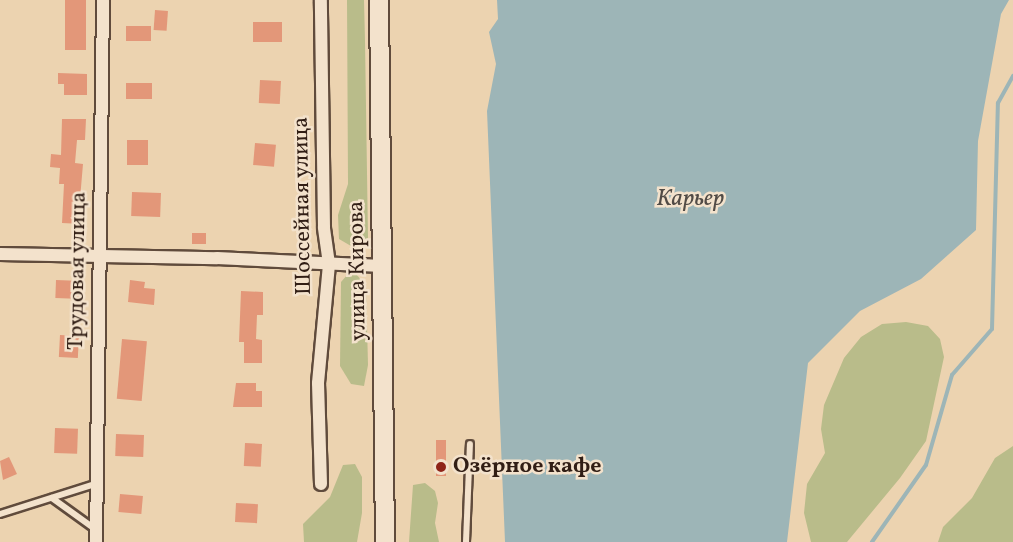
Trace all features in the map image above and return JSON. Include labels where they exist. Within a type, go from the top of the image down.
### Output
[{"type":"main road","name":"улица Кирова","points":[[379,0],[385,542]]},
{"type":"street","name":"Трудовая улица","points":[[96,536],[103,0]]},
{"type":"street","name":"Шоссейная улица","points":[[321,0],[324,227],[329,264],[318,383],[321,484]]},
{"type":"street","points":[[0,254],[100,255],[382,266]]},
{"type":"lane","points":[[466,542],[470,444]]},
{"type":"lane","points":[[0,514],[95,484]]},
{"type":"lane","points":[[51,498],[96,536]]},
{"type":"green space","points":[[347,0],[364,0],[365,41],[368,238],[351,246],[339,239],[338,215],[348,184]]},
{"type":"green space","points":[[355,273],[366,285],[368,365],[364,386],[351,384],[340,366],[341,282],[348,274]]},
{"type":"green space","points":[[906,322],[928,326],[940,339],[944,357],[926,441],[900,478],[847,542],[811,542],[804,513],[807,484],[825,453],[821,429],[824,405],[844,358],[861,337],[882,324]]},
{"type":"green space","points":[[1013,446],[1013,542],[938,542],[943,527],[972,498],[995,458]]},
{"type":"green space","points":[[355,464],[362,477],[362,513],[357,542],[304,542],[303,524],[330,497],[343,465]]},
{"type":"green space","points":[[425,483],[435,491],[438,503],[435,523],[439,542],[409,542],[413,485]]},
{"type":"water","name":"Карьер","points":[[497,0],[1009,0],[1001,14],[978,141],[976,230],[921,279],[860,311],[808,363],[787,542],[505,542],[487,111],[496,64],[489,32],[498,19]]},
{"type":"building","points":[[65,0],[86,0],[86,50],[65,50]]},
{"type":"building","points":[[155,10],[168,11],[167,31],[154,30]]},
{"type":"building","points":[[253,22],[282,22],[282,42],[253,42]]},
{"type":"building","points":[[126,26],[151,26],[151,41],[126,41]]},
{"type":"building","points":[[58,73],[87,74],[87,95],[64,95],[64,84],[58,84]]},
{"type":"building","points":[[260,80],[281,81],[280,104],[259,103]]},
{"type":"building","points":[[126,83],[152,83],[152,99],[126,99]]},
{"type":"building","points":[[62,119],[86,119],[85,140],[77,140],[75,163],[83,164],[80,199],[83,199],[82,224],[62,223],[64,184],[59,184],[60,168],[50,167],[51,154],[61,155]]},
{"type":"building","points":[[127,140],[148,140],[148,165],[127,165]]},
{"type":"building","points":[[255,143],[276,145],[274,167],[253,165]]},
{"type":"building","points":[[132,192],[161,193],[160,217],[131,216]]},
{"type":"building","points":[[192,233],[206,233],[206,244],[192,244]]},
{"type":"building","points":[[56,280],[82,281],[81,299],[55,298]]},
{"type":"building","points":[[130,280],[145,282],[144,288],[155,289],[154,305],[128,302]]},
{"type":"building","points":[[241,291],[263,292],[263,315],[257,315],[256,339],[262,340],[262,363],[244,363],[244,342],[239,342]]},
{"type":"building","points":[[60,335],[79,336],[78,358],[59,357]]},
{"type":"building","points":[[122,339],[147,341],[142,401],[117,399]]},
{"type":"building","points":[[236,383],[256,383],[256,391],[262,391],[262,407],[233,407]]},
{"type":"building","points":[[55,428],[78,429],[77,454],[54,453]]},
{"type":"building","points":[[116,434],[144,435],[143,457],[115,456]]},
{"type":"building","points":[[436,440],[446,440],[446,476],[436,476]]},
{"type":"building","points":[[245,443],[262,444],[261,467],[244,466]]},
{"type":"building","points":[[9,457],[17,474],[3,480],[0,461]]},
{"type":"building","points":[[120,494],[143,496],[141,514],[118,512]]},
{"type":"building","points":[[236,503],[258,504],[257,523],[235,522]]},
{"type":"waterway","points":[[872,542],[926,465],[952,375],[992,329],[998,103],[1013,76]]},
{"type":"place","name":"Озёрное кафе","points":[[441,467]]}]
